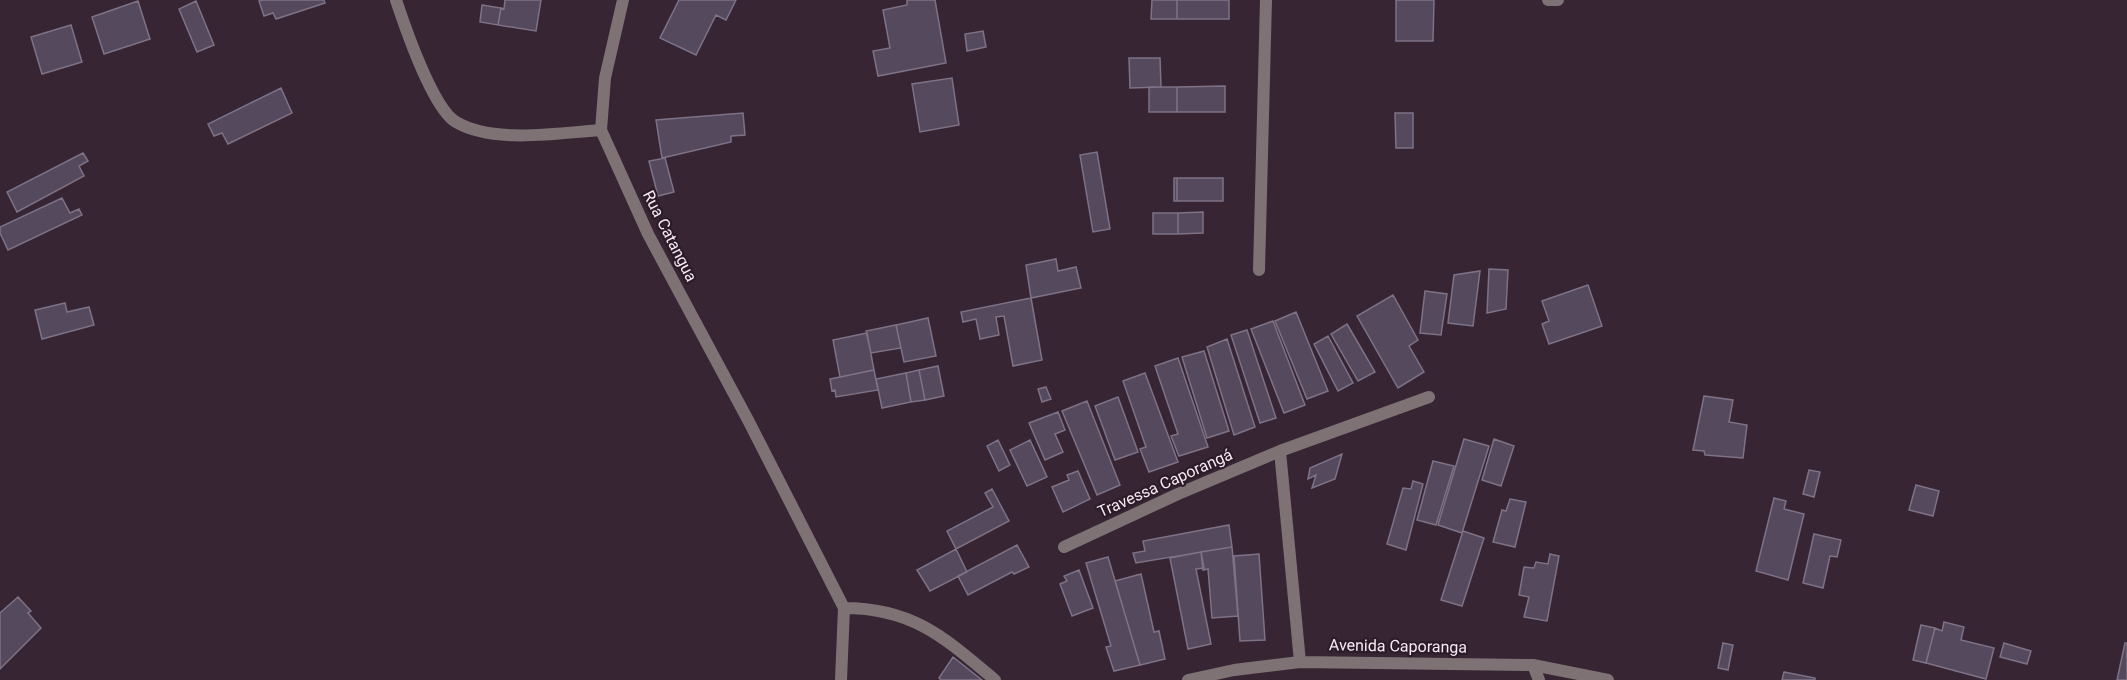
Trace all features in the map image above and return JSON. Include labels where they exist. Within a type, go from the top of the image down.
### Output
[{"type":"street","points":[[396,0],[440,106],[455,122],[491,135],[543,135],[601,130],[605,78],[622,0]]},
{"type":"street","points":[[1259,270],[1266,0]]},
{"type":"street","points":[[1548,0],[1558,0]]},
{"type":"street","name":"Rua Catangua","points":[[601,130],[648,234],[748,420],[844,608]]},
{"type":"street","name":"Travessa Caporangá","points":[[1064,547],[1178,494],[1280,451],[1429,397]]},
{"type":"street","points":[[1280,451],[1300,662]]},
{"type":"street","points":[[841,680],[844,608],[869,608],[894,613],[927,627],[961,651],[995,680]]},
{"type":"street","name":"Avenida Caporanga","points":[[1188,680],[1234,670],[1300,662],[1533,665],[1608,680]]},
{"type":"street","points":[[1533,665],[1539,680]]},
{"type":"building","points":[[324,0],[325,3],[276,19],[273,13],[264,16],[259,1]]},
{"type":"building","points":[[505,0],[541,0],[536,31],[498,25]]},
{"type":"building","points":[[679,0],[736,0],[726,20],[716,15],[696,55],[660,38]]},
{"type":"building","points":[[907,0],[935,0],[946,63],[878,76],[873,51],[890,48],[883,10],[907,5]]},
{"type":"building","points":[[1152,0],[1177,0],[1177,19],[1151,19]]},
{"type":"building","points":[[1177,0],[1229,0],[1229,19],[1177,19]]},
{"type":"building","points":[[1396,0],[1434,0],[1433,41],[1396,41]]},
{"type":"building","points":[[138,1],[150,39],[104,54],[92,17]]},
{"type":"building","points":[[196,1],[214,45],[197,52],[179,9]]},
{"type":"building","points":[[482,5],[501,8],[498,25],[480,22]]},
{"type":"building","points":[[71,25],[82,62],[42,74],[31,37]]},
{"type":"building","points":[[983,31],[986,47],[967,51],[965,34]]},
{"type":"building","points":[[1129,58],[1160,58],[1161,87],[1130,88]]},
{"type":"building","points":[[952,78],[959,125],[920,132],[912,84]]},
{"type":"building","points":[[1225,86],[1225,112],[1177,112],[1177,87]]},
{"type":"building","points":[[1149,87],[1177,87],[1177,112],[1149,112]]},
{"type":"building","points":[[281,88],[292,113],[228,144],[222,133],[214,136],[208,124]]},
{"type":"building","points":[[743,113],[745,135],[731,136],[731,142],[662,158],[656,120]]},
{"type":"building","points":[[1395,113],[1413,113],[1413,148],[1396,148]]},
{"type":"building","points":[[1097,152],[1110,229],[1093,232],[1080,155]]},
{"type":"building","points":[[83,153],[88,161],[79,166],[84,176],[17,212],[7,192]]},
{"type":"building","points":[[665,158],[674,192],[658,196],[649,161]]},
{"type":"building","points":[[1174,178],[1177,178],[1177,201],[1174,201]]},
{"type":"building","points":[[1177,178],[1223,178],[1223,201],[1177,201]]},
{"type":"building","points":[[62,198],[70,213],[79,209],[82,215],[8,250],[0,233],[0,227]]},
{"type":"building","points":[[1203,212],[1203,233],[1178,234],[1178,213]]},
{"type":"building","points":[[1153,213],[1178,213],[1178,234],[1153,234]]},
{"type":"building","points":[[1056,259],[1058,271],[1076,267],[1081,288],[1031,298],[1026,265]]},
{"type":"building","points":[[1489,269],[1508,270],[1506,309],[1487,313]]},
{"type":"building","points":[[1480,271],[1473,326],[1448,323],[1454,275]]},
{"type":"building","points":[[1588,285],[1602,326],[1549,344],[1542,324],[1549,321],[1542,301]]},
{"type":"building","points":[[1425,291],[1447,294],[1441,335],[1420,333]]},
{"type":"building","points":[[1393,295],[1418,340],[1409,346],[1424,372],[1398,388],[1357,316]]},
{"type":"building","points":[[1031,298],[1042,360],[1013,366],[1004,316],[996,317],[999,335],[980,339],[976,319],[963,322],[961,312]]},
{"type":"building","points":[[65,303],[67,312],[89,307],[94,325],[42,339],[35,310]]},
{"type":"building","points":[[1296,312],[1328,391],[1307,399],[1275,321]]},
{"type":"building","points":[[928,318],[936,356],[904,362],[896,325]]},
{"type":"building","points":[[1273,321],[1305,405],[1284,413],[1251,329]]},
{"type":"building","points":[[1347,324],[1375,372],[1358,381],[1331,334]]},
{"type":"building","points":[[896,325],[901,348],[871,353],[866,331]]},
{"type":"building","points":[[1247,330],[1276,418],[1260,423],[1231,335]]},
{"type":"building","points":[[867,333],[874,370],[840,377],[833,340]]},
{"type":"building","points":[[1328,336],[1353,383],[1338,391],[1314,344]]},
{"type":"building","points":[[1227,339],[1255,427],[1234,435],[1207,347]]},
{"type":"building","points":[[1204,351],[1229,431],[1207,438],[1182,357]]},
{"type":"building","points":[[1178,358],[1208,447],[1179,456],[1171,436],[1178,434],[1155,366]]},
{"type":"building","points":[[938,366],[944,396],[925,400],[919,370]]},
{"type":"building","points":[[874,370],[878,390],[836,397],[835,390],[832,391],[830,379]]},
{"type":"building","points":[[919,370],[925,400],[911,402],[906,373]]},
{"type":"building","points":[[906,373],[911,402],[882,408],[876,379]]},
{"type":"building","points":[[1145,373],[1178,462],[1149,472],[1140,449],[1146,447],[1123,381]]},
{"type":"building","points":[[1046,387],[1051,399],[1042,402],[1038,389]]},
{"type":"building","points":[[1704,396],[1733,400],[1729,422],[1747,425],[1743,458],[1705,455],[1704,451],[1693,450]]},
{"type":"building","points":[[1118,397],[1138,452],[1115,460],[1095,406]]},
{"type":"building","points":[[1087,401],[1120,485],[1097,495],[1062,411]]},
{"type":"building","points":[[1058,412],[1065,430],[1055,434],[1063,452],[1045,460],[1029,423]]},
{"type":"building","points":[[1464,439],[1489,446],[1462,533],[1438,525]]},
{"type":"building","points":[[1494,439],[1514,446],[1501,486],[1482,480]]},
{"type":"building","points":[[998,440],[1010,465],[999,471],[987,446]]},
{"type":"building","points":[[1030,440],[1047,477],[1027,486],[1010,450]]},
{"type":"building","points":[[1342,454],[1335,479],[1312,488],[1316,475],[1308,479],[1310,468]]},
{"type":"building","points":[[1433,461],[1454,466],[1436,525],[1417,520]]},
{"type":"building","points":[[1809,470],[1820,472],[1814,497],[1803,494]]},
{"type":"building","points":[[1078,471],[1090,499],[1063,512],[1052,487],[1069,480],[1067,475]]},
{"type":"building","points":[[1413,481],[1423,484],[1406,550],[1387,544],[1403,488],[1411,489]]},
{"type":"building","points":[[1916,485],[1939,491],[1933,516],[1909,510]]},
{"type":"building","points":[[992,489],[1009,521],[956,549],[947,531],[993,507],[985,493]]},
{"type":"building","points":[[1774,498],[1786,501],[1784,509],[1804,514],[1788,580],[1756,571]]},
{"type":"building","points":[[1510,499],[1526,502],[1515,547],[1493,542],[1502,510],[1506,511]]},
{"type":"building","points":[[1229,525],[1232,547],[1136,563],[1133,553],[1145,551],[1143,541]]},
{"type":"building","points":[[1463,531],[1484,538],[1462,606],[1441,600]]},
{"type":"building","points":[[1814,534],[1841,540],[1837,557],[1830,556],[1823,588],[1803,583]]},
{"type":"building","points":[[1017,545],[1029,567],[1014,574],[1012,572],[968,595],[958,576]]},
{"type":"building","points":[[1232,547],[1238,616],[1212,618],[1208,569],[1203,570],[1201,552]]},
{"type":"building","points":[[956,549],[967,572],[930,591],[917,570]]},
{"type":"building","points":[[1201,552],[1204,568],[1196,569],[1211,644],[1188,649],[1170,558]]},
{"type":"building","points":[[1259,554],[1265,640],[1240,641],[1234,556]]},
{"type":"building","points":[[1550,554],[1559,556],[1547,621],[1524,617],[1529,597],[1519,595],[1524,567],[1534,568],[1536,562],[1548,564]]},
{"type":"building","points":[[1108,557],[1140,665],[1114,671],[1106,647],[1111,646],[1086,563]]},
{"type":"building","points":[[1079,570],[1093,608],[1072,616],[1060,584],[1067,581],[1064,576]]},
{"type":"building","points":[[1141,574],[1154,632],[1159,631],[1165,659],[1140,665],[1115,581]]},
{"type":"building","points":[[18,597],[31,611],[28,613],[41,628],[0,669],[0,613]]},
{"type":"building","points":[[1944,622],[1964,627],[1961,640],[1994,648],[1986,679],[1926,663],[1935,628],[1942,631]]},
{"type":"building","points":[[1921,625],[1935,628],[1926,663],[1913,660]]},
{"type":"building","points":[[1723,643],[1733,645],[1728,670],[1718,668]]},
{"type":"building","points":[[2004,643],[2031,651],[2027,664],[2000,657]]},
{"type":"building","points":[[2125,643],[2127,643],[2127,680],[2117,680]]},
{"type":"building","points":[[953,657],[982,680],[941,680],[939,678]]},
{"type":"building","points":[[1784,672],[1815,678],[1815,680],[1782,680]]}]
